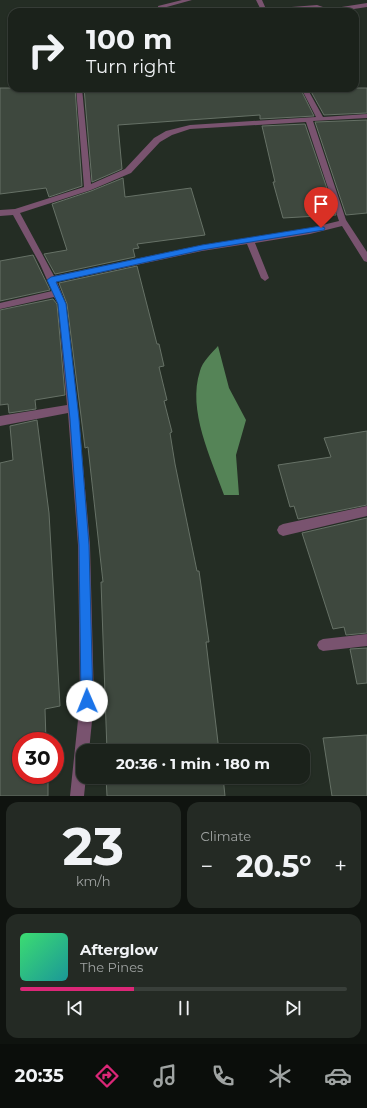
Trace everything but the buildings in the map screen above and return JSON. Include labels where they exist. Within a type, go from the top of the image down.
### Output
[{"type":"street","points":[[160,8],[189,0]]},
{"type":"street","points":[[348,8],[367,5]]},
{"type":"street","points":[[307,8],[320,8]]},
{"type":"street","points":[[79,92],[88,188]]},
{"type":"street","points":[[306,92],[321,119]]},
{"type":"street","points":[[0,213],[16,212],[88,188],[128,171],[157,140],[169,133],[190,127],[367,116]]},
{"type":"street","points":[[309,120],[344,223],[366,255]]},
{"type":"street","points":[[16,212],[62,304],[73,408],[84,545],[87,701],[77,796]]},
{"type":"street","points":[[51,280],[202,248],[310,231],[344,223]]},
{"type":"street","points":[[250,240],[265,278]]},
{"type":"street","points":[[0,306],[57,293]]},
{"type":"street","points":[[0,421],[73,408]]},
{"type":"street","points":[[283,530],[367,511]]},
{"type":"street","points":[[323,645],[367,640]]},
{"type":"shaded area","points":[[218,346],[229,388],[246,420],[236,455],[239,495],[224,495],[207,450],[198,418],[196,402],[200,371],[205,361]]},
{"type":"route","points":[[87,701],[84,545],[74,419],[62,304],[51,280],[202,248],[321,228]]}]
